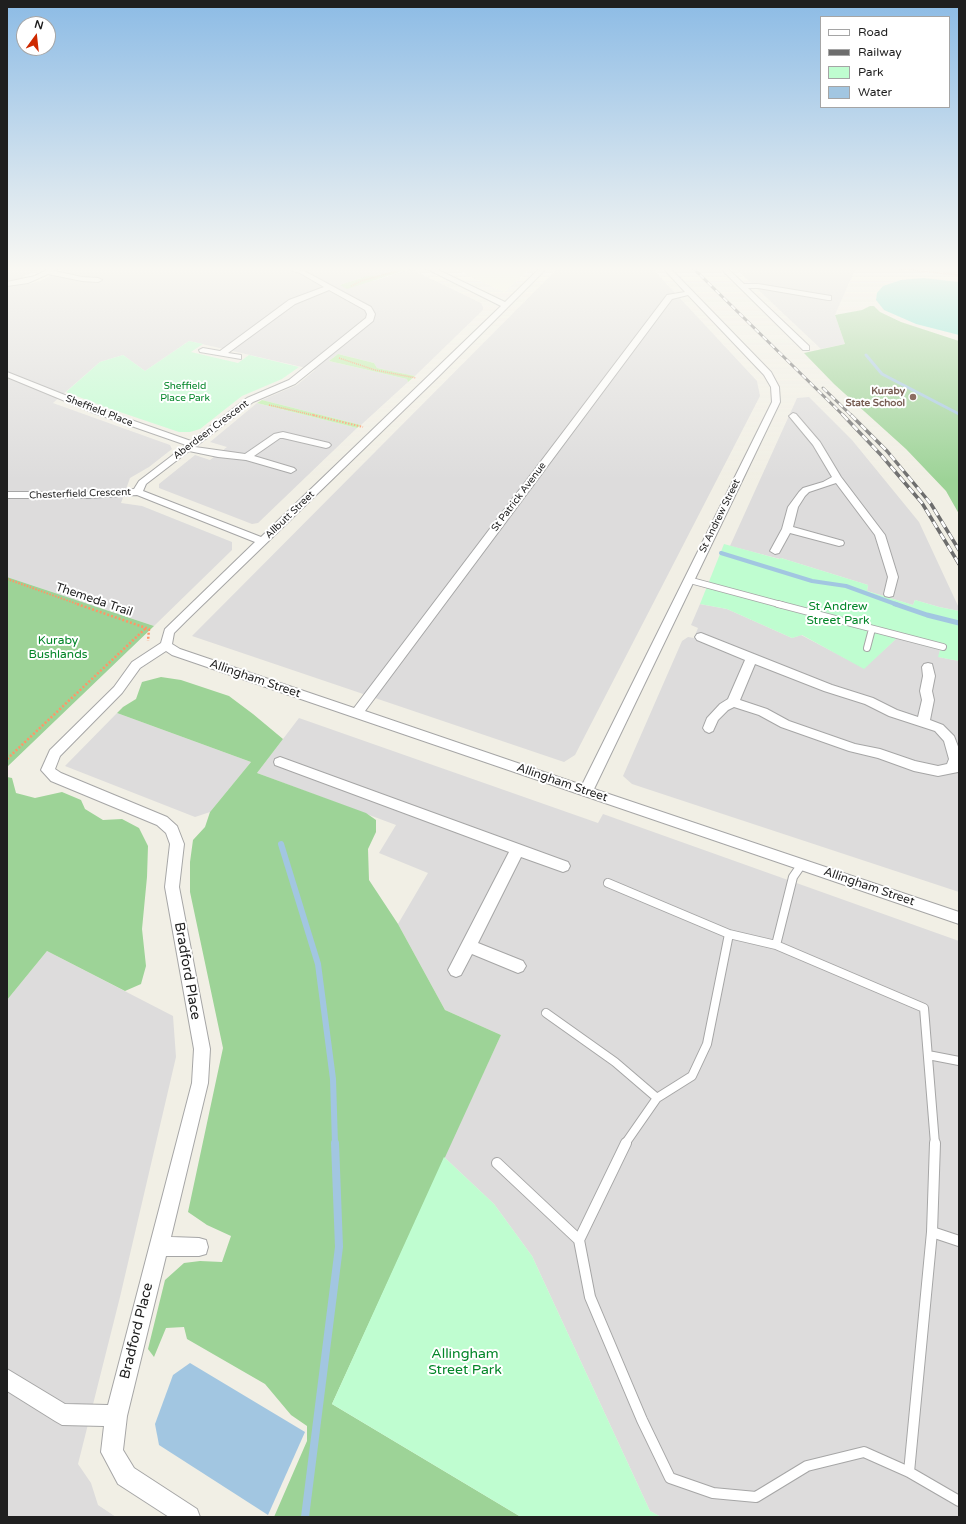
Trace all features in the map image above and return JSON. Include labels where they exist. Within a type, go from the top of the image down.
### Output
[{"type":"street","points":[[222,354],[243,338]]},
{"type":"street","name":"Aberdeen Crescent","points":[[138,492],[142,483],[250,400],[292,382],[346,338]]},
{"type":"street","name":"Allbutt Street","points":[[166,645],[169,632],[183,617],[472,338]]},
{"type":"street","name":"St Patrick Avenue","points":[[357,713],[639,338]]},
{"type":"street","name":"St Andrew Street","points":[[586,791],[776,402],[775,387],[768,374],[733,338]]},
{"type":"street","points":[[796,338],[806,348]]},
{"type":"street","points":[[203,350],[238,358]]},
{"type":"street","name":"Sheffield Place","points":[[7,374],[97,411],[190,446],[218,454],[247,458],[291,470]]},
{"type":"street","points":[[793,416],[817,444],[837,478],[880,535],[893,577],[889,594]]},
{"type":"street","points":[[247,458],[277,436],[283,435],[326,445]]},
{"type":"street","points":[[774,551],[787,529],[793,507],[806,490],[826,484],[837,478]]},
{"type":"street","name":"Chesterfield Crescent","points":[[7,495],[88,495],[138,492],[262,541]]},
{"type":"street","points":[[787,529],[839,544]]},
{"type":"street","points":[[702,636],[752,658],[828,688],[846,692],[894,713],[939,728],[950,740],[956,765],[953,768],[938,771],[914,766],[880,754],[854,748],[784,724],[763,712],[733,702]]},
{"type":"street","points":[[147,657],[166,645]]},
{"type":"street","name":"Allingham Street","points":[[166,645],[176,652],[959,918]]},
{"type":"street","name":"Bradford Place","points":[[147,657],[136,665],[118,690],[55,754],[48,770],[56,777],[162,821],[172,830],[177,844],[172,887],[202,1049],[200,1083],[116,1416],[112,1452],[126,1476],[189,1517]]},
{"type":"street","points":[[709,728],[713,718],[724,707],[733,702],[752,658]]},
{"type":"street","points":[[923,722],[928,700],[926,691],[929,676],[928,667]]},
{"type":"street","points":[[280,762],[563,866]]},
{"type":"street","points":[[456,970],[518,849]]},
{"type":"street","points":[[469,946],[518,966]]},
{"type":"street","points":[[159,1246],[200,1247]]},
{"type":"street","points":[[7,1379],[62,1414],[116,1416]]},
{"type":"lane","points":[[688,580],[943,647]]},
{"type":"lane","points":[[866,648],[872,629]]},
{"type":"lane","points":[[776,945],[793,877],[802,864]]},
{"type":"lane","points":[[608,883],[729,934],[776,945],[924,1008],[935,1138],[932,1232],[909,1472]]},
{"type":"lane","points":[[579,1240],[623,1147],[657,1098],[692,1076],[707,1044],[729,934]]},
{"type":"lane","points":[[546,1013],[615,1062],[657,1098]]},
{"type":"lane","points":[[928,1055],[959,1061]]},
{"type":"lane","points":[[497,1163],[579,1240],[590,1297],[642,1420],[670,1478],[713,1493],[756,1497],[807,1466],[864,1452],[909,1472],[959,1501]]},
{"type":"lane","points":[[932,1232],[959,1241]]},
{"type":"path","points":[[328,353],[335,357],[382,371],[417,378],[428,374],[435,375]]},
{"type":"path","points":[[250,400],[377,431]]},
{"type":"path","name":"Themeda Trail","points":[[7,579],[149,629],[147,657]]},
{"type":"path","points":[[7,759],[146,628]]},
{"type":"shaded area","points":[[7,338],[454,338],[415,376],[377,368],[374,363],[338,354],[329,361],[407,379],[408,382],[361,425],[262,400],[297,385],[315,370],[189,341],[145,371],[123,355],[100,362],[53,403],[170,445],[172,449],[149,467],[130,478],[121,503],[142,506],[232,542],[232,550],[154,626],[7,577]]},
{"type":"shaded area","points":[[488,338],[717,338],[757,381],[760,396],[575,755],[564,762],[192,636]]},
{"type":"shaded area","points":[[809,338],[843,338],[845,344],[821,349]]},
{"type":"shaded area","points":[[809,397],[852,440],[919,522],[959,608],[959,611],[915,600],[913,605],[867,591],[868,585],[781,558],[780,559],[730,546],[797,398]]},
{"type":"shaded area","points":[[257,403],[357,428],[258,523],[252,524],[159,488],[159,484],[195,455],[210,460],[227,447],[210,442]]},
{"type":"shaded area","points":[[700,604],[727,609],[792,638],[801,635],[864,668],[897,638],[940,650],[939,657],[959,661],[959,892],[632,784],[623,776],[682,641],[688,637],[694,638],[698,628],[691,625]]},
{"type":"shaded area","points":[[117,713],[251,762],[210,812],[195,817],[65,766]]},
{"type":"shaded area","points":[[299,718],[598,823],[603,814],[959,941],[959,1517],[661,1517],[650,1511],[532,1256],[494,1204],[444,1157],[501,1035],[445,1010],[398,924],[428,873],[379,853],[396,825],[257,773]]},
{"type":"shaded area","points":[[47,951],[173,1016],[176,1057],[120,1297],[78,1464],[91,1483],[98,1505],[116,1517],[7,1517],[7,1000]]},
{"type":"green space","points":[[843,338],[950,338],[959,341],[959,514],[946,491],[906,449],[834,384],[804,353],[845,344]]},
{"type":"green space","name":"Sheffield Place Park","points":[[189,341],[203,344],[191,352],[238,363],[249,355],[299,367],[282,379],[242,396],[200,429],[190,432],[179,432],[66,392],[100,362],[123,355],[145,371]]},
{"type":"green space","points":[[338,354],[374,363],[377,368],[415,376],[408,382],[407,379],[329,361]]},
{"type":"green space","points":[[262,400],[361,425],[357,428],[257,403]]},
{"type":"green space","name":"St Andrew Street Park","points":[[724,544],[779,559],[781,558],[868,585],[867,591],[913,605],[915,600],[959,611],[959,661],[938,657],[940,650],[897,638],[864,669],[802,635],[792,638],[727,609],[700,604]]},
{"type":"green space","name":"Kuraby Bushlands","points":[[7,577],[154,626],[7,767]]},
{"type":"green space","points":[[161,677],[181,680],[229,696],[283,739],[257,773],[366,813],[376,820],[376,832],[368,849],[369,880],[398,924],[445,1010],[501,1035],[332,1404],[521,1517],[274,1517],[307,1441],[307,1426],[291,1415],[265,1384],[187,1339],[184,1327],[166,1328],[154,1357],[148,1349],[165,1280],[184,1263],[200,1261],[222,1262],[231,1236],[207,1225],[188,1212],[223,1048],[190,892],[190,862],[193,840],[205,827],[210,812],[251,762],[117,713],[123,707],[136,699],[142,682]]},
{"type":"green space","points":[[7,777],[12,778],[16,793],[35,798],[62,792],[81,800],[85,809],[103,820],[122,819],[139,828],[148,846],[147,877],[142,929],[146,966],[141,984],[125,991],[47,951],[7,1000]]},
{"type":"green space","name":"Allingham Street Park","points":[[444,1157],[494,1204],[532,1256],[650,1511],[661,1517],[521,1517],[332,1404]]},
{"type":"water","points":[[190,1363],[305,1432],[268,1515],[159,1445],[155,1424],[173,1375]]},
{"type":"waterway","points":[[866,355],[882,374],[959,414]]},
{"type":"waterway","points":[[721,553],[812,581],[846,586],[898,605]]},
{"type":"waterway","points":[[895,604],[927,615],[959,623]]},
{"type":"waterway","points":[[281,844],[318,964],[333,1079],[335,1144]]},
{"type":"waterway","points":[[305,1517],[339,1247],[335,1143]]},
{"type":"railway","points":[[765,338],[843,415]]},
{"type":"railway","points":[[823,388],[852,416]]},
{"type":"railway","points":[[843,415],[881,455],[922,503],[959,564]]},
{"type":"railway","points":[[852,416],[887,451],[931,504],[959,550]]},
{"type":"place","name":"Kuraby State School","points":[[913,397]]}]
